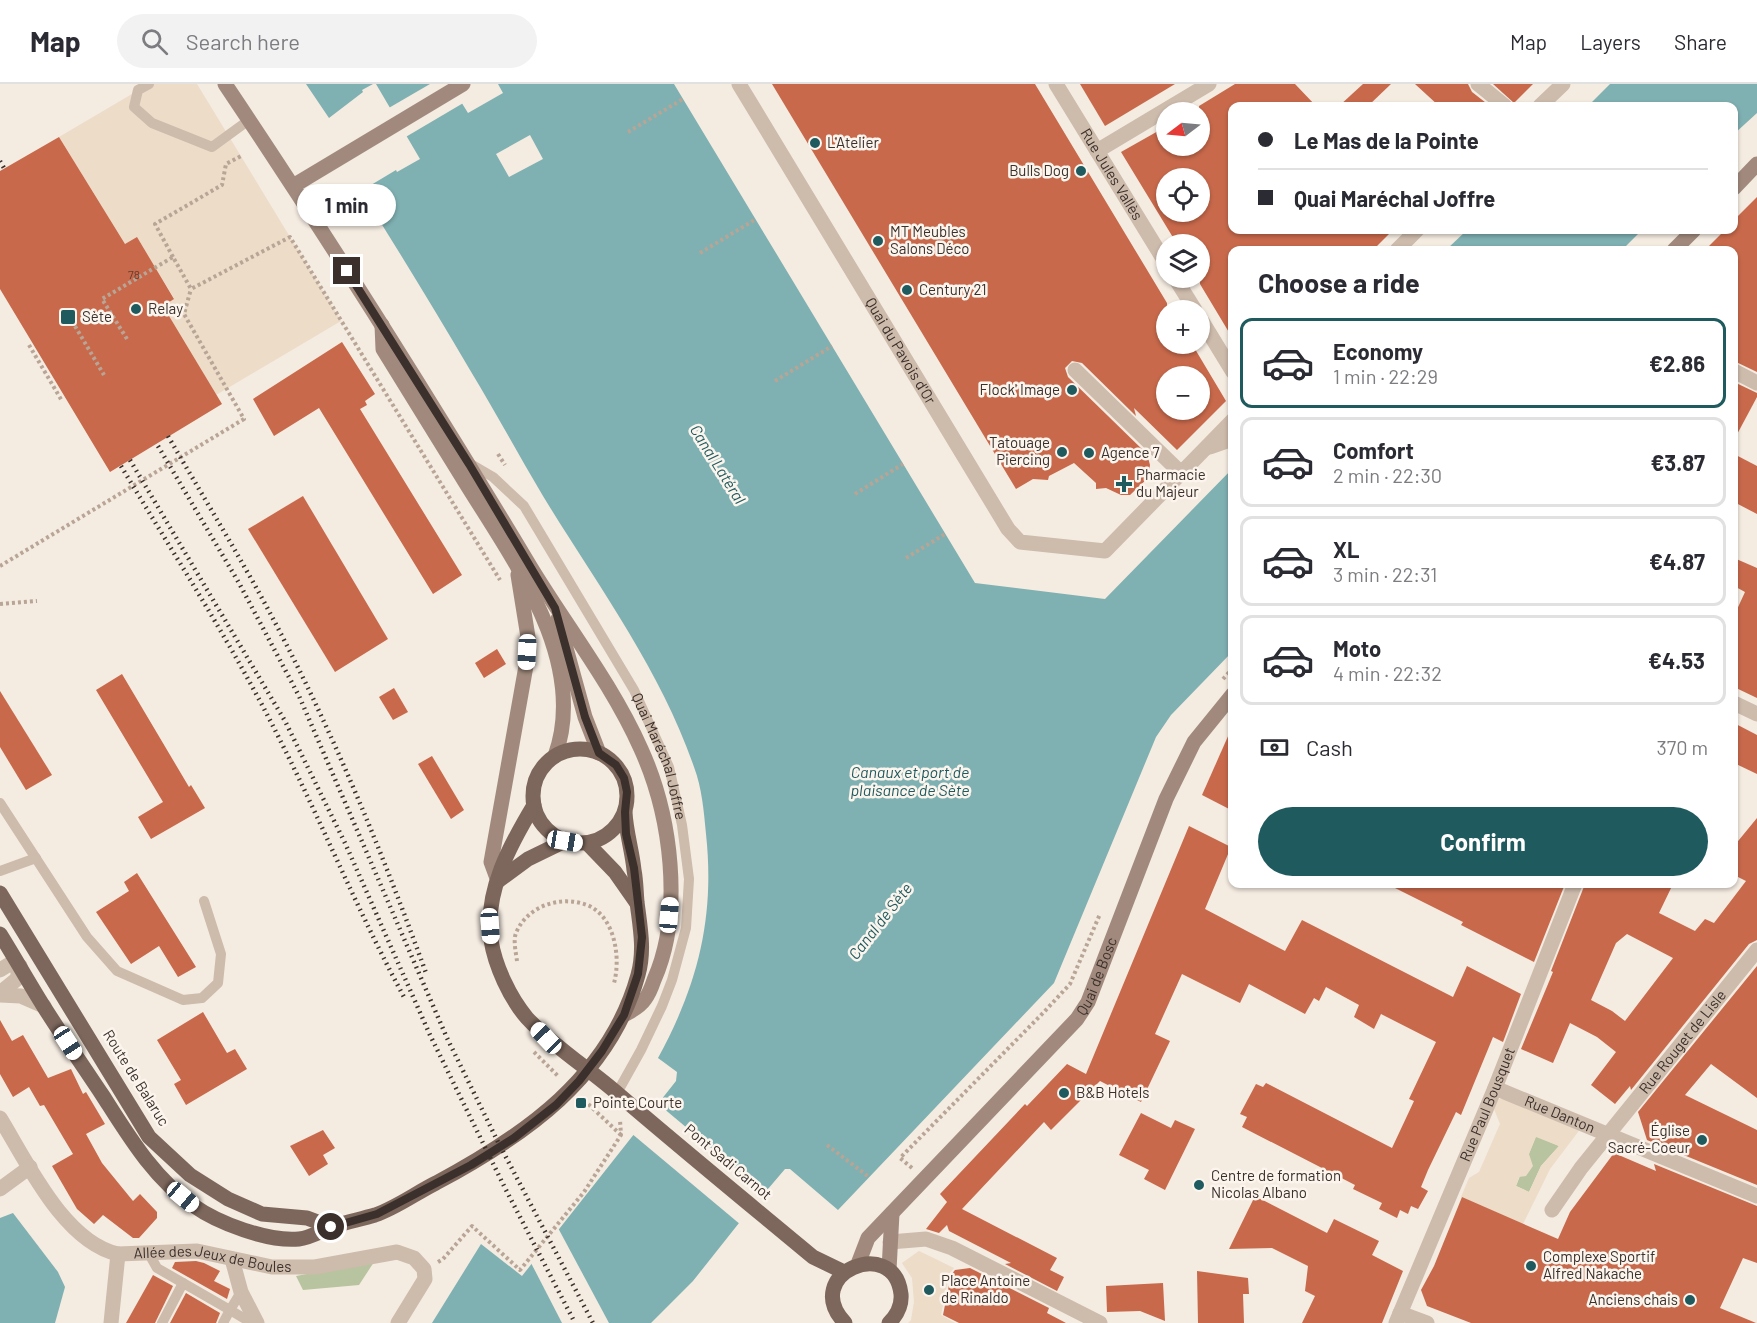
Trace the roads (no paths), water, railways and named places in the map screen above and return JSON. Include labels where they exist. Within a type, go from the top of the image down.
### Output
[{"type":"main road","name":"Quai Maréchal Joffre","points":[[225,84],[382,324],[555,608]]},
{"type":"main road","points":[[293,186],[463,84]]},
{"type":"main road","points":[[1738,184],[1757,164]]},
{"type":"main road","points":[[1678,246],[1690,234]]},
{"type":"main road","name":"Quai Maréchal Joffre","points":[[382,324],[383,349],[516,563],[536,601],[563,679],[565,707],[560,742],[555,756]]},
{"type":"main road","points":[[516,563],[528,637],[526,666],[491,862],[498,881],[528,859],[565,841]]},
{"type":"main road","points":[[555,608],[585,717],[599,753]]},
{"type":"main road","points":[[555,608],[608,686],[642,750],[659,801],[667,836],[670,894],[667,936],[661,965],[646,998],[638,1007],[624,1015]]},
{"type":"main road","name":"Quai de Bosc","points":[[858,1264],[867,1238],[1077,1019],[1088,1002],[1179,771],[1194,742],[1228,700]]},
{"type":"main road","points":[[0,934],[44,1006],[149,1164],[172,1188],[194,1206],[230,1226],[269,1237],[300,1239],[331,1227],[377,1214],[471,1165],[514,1138],[556,1105],[579,1081],[602,1051],[624,1015],[638,974],[641,956],[642,937],[634,868],[626,834],[627,792],[624,778],[616,765],[599,753],[579,749],[555,756],[544,765],[537,777],[533,790],[537,816],[554,836],[565,841],[587,843],[604,837],[615,829],[625,812]]},
{"type":"main road","name":"Pont Sadi Carnot","points":[[534,805],[507,851],[489,912],[491,941],[498,967],[525,1016],[546,1038],[621,1096],[813,1257]]},
{"type":"main road","points":[[587,843],[615,872],[637,904]]},
{"type":"main road","name":"Route de Balaruc","points":[[0,893],[149,1137],[190,1175],[228,1199],[262,1214],[307,1218],[331,1227]]},
{"type":"main road","points":[[888,1270],[892,1213]]},
{"type":"main road","points":[[813,1257],[844,1272]]},
{"type":"main road","points":[[813,1257],[835,1286]]},
{"type":"main road","points":[[845,1323],[834,1305],[835,1286],[844,1272],[858,1264],[869,1263],[888,1270],[896,1278],[900,1288],[902,1299],[899,1309],[889,1323]]},
{"type":"street","name":"Quai du Pavois d'Or","points":[[740,84],[1008,529],[1020,542],[1105,551],[1182,474]]},
{"type":"street","name":"Rue Jules Vallès","points":[[1056,84],[1156,247]]},
{"type":"street","points":[[1097,151],[1209,84]]},
{"type":"street","points":[[1478,84],[1500,102]]},
{"type":"street","points":[[1544,102],[1563,84]]},
{"type":"street","points":[[1400,246],[1414,234]]},
{"type":"street","points":[[1210,334],[1228,364]]},
{"type":"street","points":[[1075,370],[1182,474],[1228,425]]},
{"type":"street","points":[[1738,373],[1757,383]]},
{"type":"street","points":[[1207,448],[1228,441]]},
{"type":"street","points":[[1738,705],[1757,714]]},
{"type":"street","name":"Rue Paul Bousquet","points":[[1398,1318],[1495,1088],[1573,888]]},
{"type":"street","name":"Rue Rouget de Lisle","points":[[1552,1210],[1581,1168],[1757,950]]},
{"type":"street","points":[[0,970],[8,966],[20,966],[38,955]]},
{"type":"street","points":[[0,994],[17,979],[20,966]]},
{"type":"street","points":[[0,994],[21,996],[44,1006]]},
{"type":"street","name":"Rue Danton","points":[[1495,1088],[1757,1196]]},
{"type":"street","name":"Allée des Jeux de Boules","points":[[0,1118],[60,1215],[86,1239],[106,1252],[118,1254],[197,1251],[272,1267],[315,1267],[397,1252],[414,1258],[424,1269],[425,1279],[398,1323]]},
{"type":"street","points":[[0,1189],[30,1167]]},
{"type":"street","points":[[890,1242],[926,1239],[952,1248],[1100,1323]]},
{"type":"street","points":[[111,1323],[118,1254]]},
{"type":"street","points":[[232,1259],[241,1292],[255,1323]]},
{"type":"street","points":[[1398,1318],[1427,1323]]},
{"type":"lane","points":[[149,84],[138,90],[134,107],[152,123],[212,147],[249,120]]},
{"type":"lane","name":"Quai Maréchal Joffre","points":[[469,464],[493,477],[524,506],[634,690],[669,767],[672,779],[682,825],[689,879],[686,928],[672,980],[662,1006],[621,1096]]},
{"type":"lane","points":[[0,803],[87,937],[117,971],[183,1000],[202,998],[218,983],[221,954],[204,901]]},
{"type":"lane","points":[[0,871],[36,858]]},
{"type":"lane","points":[[148,1252],[157,1268],[255,1323]]},
{"type":"lane","points":[[162,1323],[183,1283]]},
{"type":"lane","points":[[223,1323],[241,1292]]},
{"type":"water","points":[[306,84],[373,84],[362,90],[363,92],[329,118]]},
{"type":"water","name":"Canaux et port de plaisance de Sète","points":[[376,84],[450,84],[468,113],[503,93],[498,84],[674,84],[975,583],[1105,599],[1228,473],[1228,656],[1171,715],[1156,737],[1054,983],[838,1210],[790,1169],[785,1169],[693,1281],[651,1323],[432,1323],[481,1244],[522,1276],[676,1081],[677,1072],[658,1058],[684,1004],[700,950],[708,894],[708,864],[699,783],[664,696],[626,628],[543,496],[361,191],[396,170],[397,172],[420,159]],"holes":[[[530,135],[543,159],[509,177],[496,154]]]},
{"type":"water","points":[[1610,84],[1757,84],[1757,113],[1738,130],[1738,102],[1592,102]]},
{"type":"water","points":[[1463,234],[1638,234],[1626,246],[1450,246]]},
{"type":"water","points":[[13,1213],[58,1272],[65,1287],[55,1323],[0,1323],[0,1218]]},
{"type":"railway","points":[[0,161],[4,168]]},
{"type":"railway","points":[[168,436],[254,584],[302,675],[359,801],[426,973]]},
{"type":"railway","points":[[158,446],[239,583],[299,696],[447,1038],[498,1142],[593,1323]]},
{"type":"railway","points":[[130,460],[285,721],[345,843],[430,1035],[505,1188],[575,1323]]},
{"type":"railway","points":[[121,466],[220,629],[257,696],[292,763],[370,931],[404,997]]},
{"type":"place","name":"L'Atelier","points":[[815,143]]},
{"type":"place","name":"Bulls Dog","points":[[1081,171]]},
{"type":"place","name":"MT Meubles Salons Déco","points":[[878,241]]},
{"type":"place","name":"Century 21","points":[[907,290]]},
{"type":"place","name":"Relay","points":[[136,309]]},
{"type":"place","name":"Sète","points":[[68,317]]},
{"type":"place","name":"Flock' Image","points":[[1072,390]]},
{"type":"place","name":"Tatouage Piercing","points":[[1062,452]]},
{"type":"place","name":"Agence 7","points":[[1089,453]]},
{"type":"place","name":"Pharmacie du Majeur","points":[[1124,484]]},
{"type":"place","name":"B&B Hotels","points":[[1064,1093]]},
{"type":"place","name":"Pointe Courte","points":[[581,1103]]},
{"type":"place","name":"Église Sacré-Coeur","points":[[1702,1140]]},
{"type":"place","name":"Centre de formation Nicolas Albano","points":[[1199,1185]]},
{"type":"place","name":"Complexe Sportif Alfred Nakache","points":[[1531,1266]]},
{"type":"place","name":"Place Antoine de Rinaldo","points":[[929,1290]]},
{"type":"place","name":"Anciens chais","points":[[1690,1300]]},
{"type":"water label","name":"Canal Latéral","points":[[718,464]]},
{"type":"water label","name":"Canal de Sète","points":[[880,921]]}]
